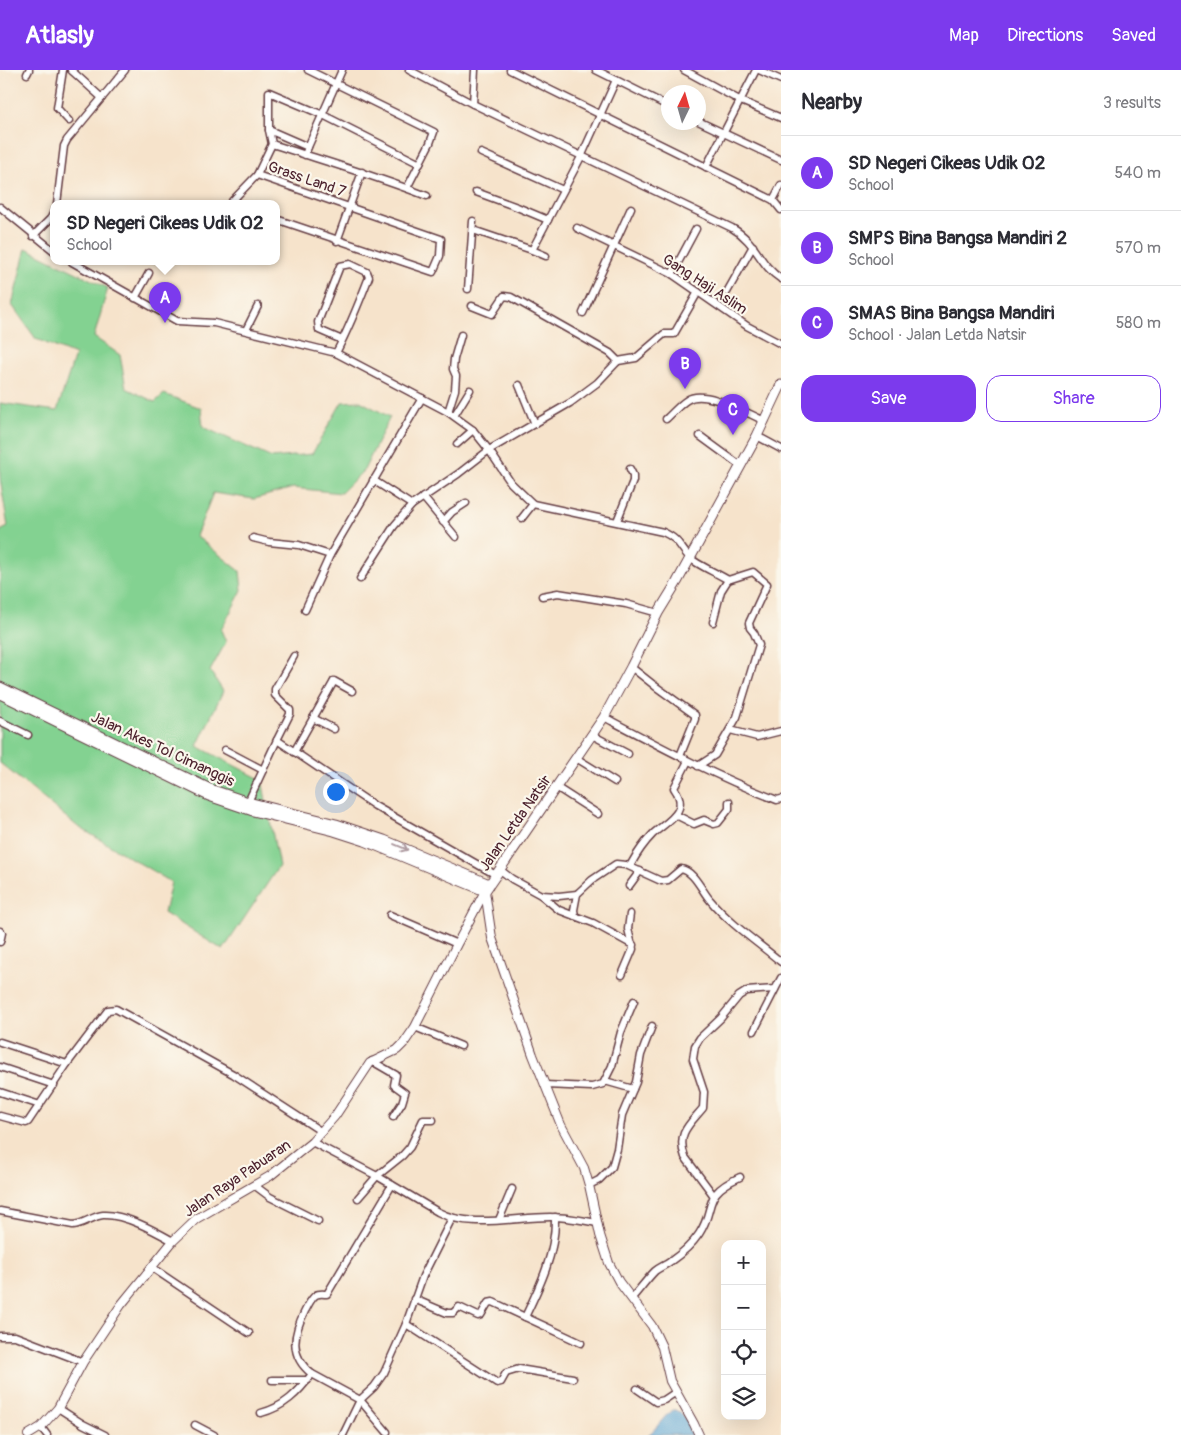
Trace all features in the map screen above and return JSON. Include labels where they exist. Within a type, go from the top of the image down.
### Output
[{"type":"main road","name":"Jalan Letda Natsir","points":[[487,888],[604,717],[658,613],[677,582],[765,421],[781,385]]},
{"type":"main road","name":"Jalan Akes Tol Cimanggis","points":[[0,687],[210,789],[248,802],[336,824],[376,837],[487,888]]},
{"type":"main road","points":[[0,694],[209,796],[253,811],[334,831],[365,841],[487,888]]},
{"type":"street","points":[[63,70],[57,108],[69,121]]},
{"type":"street","points":[[71,70],[102,98]]},
{"type":"street","points":[[57,200],[64,146],[67,140],[125,71],[131,70]]},
{"type":"street","points":[[308,70],[434,132],[407,188]]},
{"type":"street","points":[[305,155],[342,70]]},
{"type":"street","points":[[409,70],[581,157],[732,228],[753,246],[769,270],[781,279]]},
{"type":"street","points":[[473,104],[475,70]]},
{"type":"street","points":[[596,70],[661,102]]},
{"type":"street","points":[[684,70],[740,101],[781,118]]},
{"type":"street","points":[[706,167],[757,70],[781,80]]},
{"type":"street","points":[[515,71],[773,200],[781,210]]},
{"type":"street","points":[[532,250],[581,157],[616,80]]},
{"type":"street","points":[[233,200],[257,175],[272,144],[269,130],[269,92],[323,115],[420,164]]},
{"type":"street","points":[[706,125],[781,160]]},
{"type":"street","points":[[269,130],[308,147]]},
{"type":"street","points":[[272,144],[362,172],[426,196]]},
{"type":"street","points":[[481,153],[563,190]]},
{"type":"street","points":[[280,220],[337,241],[362,172]]},
{"type":"street","name":"Grass Land 7","points":[[257,175],[441,239],[440,256],[433,272],[337,241]]},
{"type":"street","points":[[773,200],[781,185]]},
{"type":"street","points":[[476,192],[548,220]]},
{"type":"street","points":[[0,208],[50,248]]},
{"type":"street","points":[[583,313],[631,208]]},
{"type":"street","points":[[33,236],[50,218]]},
{"type":"street","points":[[468,290],[473,221]]},
{"type":"street","name":"Gang Haji Aslim","points":[[577,228],[672,274],[747,326],[781,344]]},
{"type":"street","points":[[672,274],[696,228]]},
{"type":"street","points":[[473,230],[546,256]]},
{"type":"street","points":[[727,292],[753,246]]},
{"type":"street","points":[[336,353],[342,340],[369,277],[367,272],[350,264],[340,266],[318,322],[319,330],[342,340]]},
{"type":"street","points":[[77,265],[177,321],[214,323],[336,353],[448,412],[473,430],[511,483],[533,504],[663,532],[673,536],[690,558],[728,580]]},
{"type":"street","points":[[135,298],[149,273]]},
{"type":"street","points":[[360,579],[394,526],[412,505],[489,450],[570,402],[597,383],[618,361],[636,358],[664,334],[674,334],[698,292]]},
{"type":"street","points":[[472,306],[492,314],[504,296],[511,297],[610,353],[618,361]]},
{"type":"street","points":[[246,330],[258,306]]},
{"type":"street","points":[[448,412],[455,390],[454,359],[461,335]]},
{"type":"street","points":[[519,385],[535,424]]},
{"type":"street","points":[[454,416],[470,390]]},
{"type":"street","points":[[666,419],[687,399],[696,396],[708,396],[765,421]]},
{"type":"street","points":[[305,610],[330,555],[422,398]]},
{"type":"street","points":[[457,444],[473,430]]},
{"type":"street","points":[[700,436],[741,466]]},
{"type":"street","points":[[757,436],[781,448]]},
{"type":"street","points":[[617,521],[633,482],[633,475],[630,469]]},
{"type":"street","points":[[373,480],[412,505]]},
{"type":"street","points":[[423,498],[456,537]]},
{"type":"street","points":[[443,522],[452,512],[466,503]]},
{"type":"street","points":[[522,518],[533,504]]},
{"type":"street","points":[[254,538],[269,542],[299,545],[330,555]]},
{"type":"street","points":[[698,766],[715,755],[737,716],[759,645],[749,623],[767,584],[753,572],[728,580],[720,591],[713,622]]},
{"type":"street","points":[[542,596],[558,594],[626,604],[658,613]]},
{"type":"street","points":[[248,802],[290,714],[290,710],[275,694],[275,689],[294,656]]},
{"type":"street","points":[[631,667],[695,715],[680,756]]},
{"type":"street","points":[[294,752],[334,682],[352,691]]},
{"type":"street","points":[[604,717],[688,761],[741,786],[777,800],[781,799]]},
{"type":"street","points":[[313,718],[334,729]]},
{"type":"street","points":[[0,721],[28,736]]},
{"type":"street","points":[[730,730],[757,737],[781,731]]},
{"type":"street","points":[[592,735],[628,754]]},
{"type":"street","points":[[277,740],[375,806],[541,895],[560,910],[633,945]]},
{"type":"street","points":[[225,750],[262,770]]},
{"type":"street","points":[[576,758],[615,782]]},
{"type":"street","points":[[630,866],[638,851],[652,835],[676,815],[679,806],[678,794],[674,788],[688,761]]},
{"type":"street","points":[[556,787],[598,814]]},
{"type":"street","points":[[676,815],[694,824],[704,820],[714,824],[718,823],[729,809],[729,802]]},
{"type":"street","points":[[541,895],[560,896],[577,894],[592,880],[616,864],[630,866],[661,881],[668,880],[681,869],[685,870],[716,906],[781,962]]},
{"type":"street","points":[[629,886],[640,872]]},
{"type":"street","name":"Jalan Raya Pabuaran","points":[[28,1435],[41,1426],[58,1408],[83,1362],[121,1305],[173,1241],[196,1219],[284,1166],[322,1132],[344,1104],[367,1067],[372,1062],[396,1050],[415,1027],[487,888]]},
{"type":"street","name":"Jalan Letda Natsir","points":[[487,888],[492,938],[545,1085],[561,1125],[584,1168],[597,1223],[613,1272],[647,1317],[659,1338],[668,1376],[698,1435]]},
{"type":"street","points":[[575,916],[574,910],[577,894]]},
{"type":"street","points":[[622,975],[631,957],[633,945],[628,929],[630,914]]},
{"type":"street","points":[[390,915],[457,944]]},
{"type":"street","points":[[0,931],[2,933],[0,942]]},
{"type":"street","points":[[754,1031],[781,979]]},
{"type":"street","points":[[714,1196],[685,1157],[683,1150],[682,1142],[685,1130],[690,1121],[703,1108],[704,1092],[693,1059],[695,1046],[700,1038],[739,996],[747,991],[775,990]]},
{"type":"street","points":[[545,1085],[592,1088],[599,1086],[605,1081],[616,1057],[621,1032],[634,1001]]},
{"type":"street","points":[[0,1116],[26,1123],[31,1119],[67,1064],[108,1010],[116,1009],[233,1074],[322,1132]]},
{"type":"street","points":[[589,1185],[599,1180],[612,1167],[617,1149],[620,1120],[636,1082],[644,1045],[652,1026]]},
{"type":"street","points":[[415,1027],[460,1046]]},
{"type":"street","points":[[0,1042],[67,1064]]},
{"type":"street","points":[[372,1062],[396,1075],[394,1085],[405,1093],[402,1102],[393,1116]]},
{"type":"street","points":[[0,1067],[54,1085]]},
{"type":"street","points":[[605,1081],[633,1088]]},
{"type":"street","points":[[0,1092],[40,1105]]},
{"type":"street","points":[[358,1198],[377,1176],[410,1147],[423,1120],[433,1120]]},
{"type":"street","points":[[312,1142],[452,1218],[499,1220],[555,1217],[597,1223]]},
{"type":"street","points":[[632,1298],[656,1270],[671,1261],[698,1235],[704,1225],[710,1203],[722,1186],[740,1177]]},
{"type":"street","points":[[254,1185],[270,1197],[318,1221]]},
{"type":"street","points":[[310,1377],[298,1358],[295,1338],[298,1326],[314,1296],[327,1294],[392,1185]]},
{"type":"street","points":[[499,1220],[512,1189]]},
{"type":"street","points":[[0,1211],[73,1225],[101,1216],[116,1216],[141,1225],[173,1241]]},
{"type":"street","points":[[525,1317],[545,1272],[553,1240],[555,1217]]},
{"type":"street","points":[[343,1435],[360,1400],[374,1387],[384,1373],[406,1324],[428,1265],[452,1218]]},
{"type":"street","points":[[151,1267],[249,1334]]},
{"type":"street","points":[[414,1299],[447,1313],[452,1313],[458,1307],[478,1316],[482,1313],[486,1304],[493,1302],[581,1343]]},
{"type":"street","points":[[406,1324],[497,1382],[501,1382],[506,1373],[519,1369],[573,1378]]},
{"type":"street","points":[[0,1344],[2,1336],[15,1336],[83,1362]]},
{"type":"street","points":[[261,1413],[290,1400],[310,1377]]},
{"type":"street","points":[[272,1380],[310,1377],[360,1400],[387,1432]]},
{"type":"street","points":[[637,1389],[656,1402],[664,1400],[676,1392]]},
{"type":"street","points":[[58,1408],[83,1424],[106,1435]]},
{"type":"street","points":[[195,1425],[214,1435]]},
{"type":"street","points":[[41,1426],[48,1435]]},
{"type":"green space","points":[[26,248],[50,260],[50,265],[61,265],[108,288],[94,337],[120,355],[126,388],[155,402],[164,394],[201,408],[203,427],[272,458],[312,454],[342,402],[360,401],[390,417],[364,470],[341,493],[293,488],[254,499],[213,493],[196,536],[240,571],[242,590],[221,630],[226,642],[210,671],[223,691],[197,746],[262,780],[279,866],[223,950],[164,913],[171,882],[77,826],[0,763],[0,531],[8,527],[0,478],[0,403],[57,411],[75,355],[36,339],[12,305]]},
{"type":"water","points":[[673,1410],[677,1410],[688,1421],[695,1435],[648,1435],[666,1415]]},
{"type":"place","name":"SD Negeri Cikeas Udik 02","points":[[165,323]]},
{"type":"place","name":"SMPS Bina Bangsa Mandiri 2","points":[[685,389]]},
{"type":"place","name":"SMAS Bina Bangsa Mandiri","points":[[733,435]]}]
